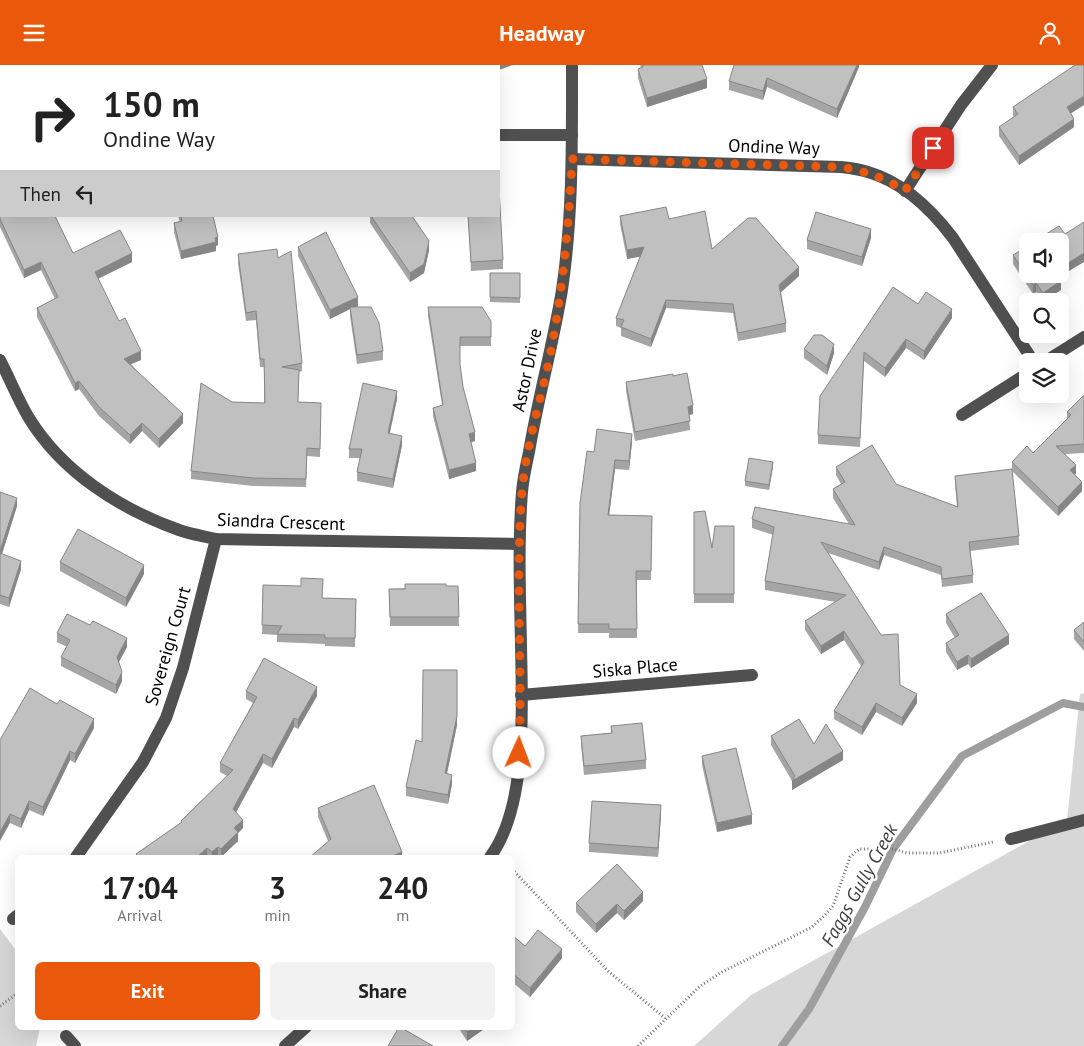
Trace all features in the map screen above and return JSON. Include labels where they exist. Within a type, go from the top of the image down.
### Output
[{"type":"street","name":"Astor Drive","points":[[491,855],[509,817],[517,784],[521,695],[519,544],[522,490],[533,426],[550,353],[562,289],[570,212],[572,65]]},
{"type":"street","points":[[905,191],[961,105],[992,65]]},
{"type":"street","points":[[500,135],[572,135]]},
{"type":"street","name":"Ondine Way","points":[[572,159],[841,167],[868,172],[887,179],[924,204],[938,219],[953,238],[1028,353]]},
{"type":"street","points":[[1059,353],[1084,337]]},
{"type":"street","name":"Siandra Crescent","points":[[0,360],[29,418],[49,445],[75,472],[105,494],[136,511],[179,530],[216,539],[519,544]]},
{"type":"street","points":[[962,415],[1019,379]]},
{"type":"street","name":"Sovereign Court","points":[[77,855],[143,762],[166,718],[183,668],[216,539]]},
{"type":"street","name":"Siska Place","points":[[521,695],[752,675]]},
{"type":"street","points":[[1011,839],[1084,820]]},
{"type":"street","points":[[285,1046],[303,1030]]},
{"type":"street","points":[[66,1036],[75,1046]]},
{"type":"path","points":[[638,1046],[699,987],[722,972],[812,927],[833,906],[850,857],[859,849],[893,849],[907,853],[939,853],[1011,839]]},
{"type":"path","points":[[515,872],[608,971],[665,1018]]},
{"type":"path","points":[[0,1006],[15,995]]},
{"type":"shaded area","points":[[1084,693],[1084,1046],[694,1046],[751,995],[1067,820],[1080,694]]},
{"type":"shaded area","points":[[0,929],[15,949],[15,1030],[40,1030],[36,1046],[0,1046]]},
{"type":"building","points":[[643,65],[702,65],[707,79],[647,98],[638,69],[643,67]]},
{"type":"building","points":[[734,65],[857,65],[837,109],[767,78],[763,91],[729,81]]},
{"type":"building","points":[[1075,65],[1084,65],[1084,96],[1067,107],[1074,119],[1019,156],[999,127],[1018,114],[1013,107]]},
{"type":"building","points":[[500,206],[503,260],[471,262],[468,217],[500,217]]},
{"type":"building","points":[[666,207],[669,219],[705,211],[712,249],[748,218],[756,218],[799,267],[779,285],[786,323],[738,333],[733,304],[666,300],[651,339],[621,327],[624,320],[616,318],[644,247],[627,250],[620,216]]},
{"type":"building","points":[[816,212],[871,229],[862,257],[807,240]]},
{"type":"building","points":[[0,217],[55,217],[73,253],[120,230],[132,253],[95,272],[119,321],[125,318],[141,351],[124,359],[183,414],[159,439],[142,423],[130,435],[99,407],[79,381],[75,383],[37,308],[58,297],[41,262],[24,270]]},
{"type":"building","points":[[181,217],[213,217],[218,237],[215,238],[216,242],[181,251],[174,223],[182,221]]},
{"type":"building","points":[[372,217],[413,217],[429,241],[424,264],[410,273]]},
{"type":"building","points":[[1084,222],[1084,253],[1069,262],[1069,233],[1067,233]]},
{"type":"building","points":[[1059,226],[1064,233],[1048,233]]},
{"type":"building","points":[[326,232],[358,297],[330,310],[298,247]]},
{"type":"building","points":[[277,249],[278,258],[291,251],[302,363],[282,367],[299,370],[298,402],[321,403],[320,449],[307,448],[306,479],[253,478],[191,471],[201,383],[232,402],[265,403],[264,359],[260,359],[256,311],[246,313],[238,254]]},
{"type":"building","points":[[1019,251],[1019,264],[1013,255]]},
{"type":"building","points":[[490,273],[520,273],[520,298],[490,297]]},
{"type":"building","points":[[1036,283],[1058,283],[1043,293]]},
{"type":"building","points":[[893,287],[918,304],[926,292],[952,309],[924,351],[906,339],[885,368],[864,352],[860,438],[818,435],[820,396]]},
{"type":"building","points":[[350,307],[371,307],[379,323],[383,351],[357,355]]},
{"type":"building","points":[[428,307],[482,307],[491,321],[491,337],[460,337],[460,364],[463,387],[475,432],[469,434],[476,463],[449,470],[433,408],[443,405]]},
{"type":"building","points":[[814,335],[822,335],[834,344],[827,366],[804,349]]},
{"type":"building","points":[[687,373],[693,405],[688,407],[690,421],[635,432],[626,382]]},
{"type":"building","points":[[363,383],[397,391],[388,433],[402,436],[393,479],[357,472],[362,449],[349,449]]},
{"type":"building","points":[[1084,395],[1084,444],[1056,446],[1076,465],[1070,470],[1082,482],[1058,507],[1012,462],[1027,446],[1033,453],[1071,415],[1067,412]]},
{"type":"building","points":[[597,429],[632,434],[629,461],[615,460],[608,515],[652,516],[651,571],[636,571],[637,629],[609,629],[609,624],[578,624],[580,503],[587,451],[594,452]]},
{"type":"building","points":[[872,445],[896,484],[958,507],[955,476],[1012,469],[1019,536],[969,542],[973,575],[942,579],[941,567],[884,547],[879,562],[821,542],[881,635],[898,634],[900,685],[917,694],[902,718],[876,703],[862,727],[834,711],[864,662],[844,631],[821,646],[805,621],[846,595],[765,581],[774,527],[752,519],[755,507],[855,525],[833,489],[845,482],[836,467]]},
{"type":"building","points":[[749,458],[773,462],[769,485],[745,481]]},
{"type":"building","points":[[0,492],[17,498],[0,551]]},
{"type":"building","points":[[705,511],[712,548],[715,526],[734,526],[734,594],[694,594],[694,512]]},
{"type":"building","points":[[78,529],[144,565],[126,598],[60,562]]},
{"type":"building","points":[[0,553],[21,561],[9,598],[0,595]]},
{"type":"building","points":[[301,578],[323,579],[322,598],[356,599],[355,638],[325,638],[325,635],[277,634],[282,626],[262,625],[263,585],[301,586]]},
{"type":"building","points":[[405,584],[446,584],[446,586],[458,586],[459,617],[390,617],[389,589],[405,589]]},
{"type":"building","points":[[981,593],[1009,635],[971,659],[968,655],[957,662],[946,643],[959,635],[946,614]]},
{"type":"building","points":[[67,614],[90,625],[93,621],[127,638],[117,657],[122,672],[116,685],[61,657],[70,640],[57,633]]},
{"type":"building","points":[[1084,622],[1084,642],[1074,630]]},
{"type":"building","points":[[264,658],[317,687],[298,720],[294,718],[272,759],[263,754],[233,809],[243,820],[234,828],[238,832],[221,849],[218,847],[212,852],[207,848],[199,855],[137,855],[182,822],[233,770],[220,763],[257,697],[246,691]]},
{"type":"building","points":[[423,670],[457,670],[457,716],[445,773],[452,775],[448,795],[406,787],[416,740],[422,742]]},
{"type":"building","points":[[30,688],[57,704],[60,700],[94,719],[75,754],[70,751],[43,807],[29,801],[21,819],[10,814],[0,832],[0,740]]},
{"type":"building","points":[[799,719],[814,744],[826,724],[843,751],[792,781],[795,776],[771,736]]},
{"type":"building","points":[[642,723],[646,760],[584,766],[581,736],[612,733],[611,726]]},
{"type":"building","points":[[736,748],[752,815],[717,823],[702,756]]},
{"type":"building","points":[[374,785],[402,852],[395,855],[312,855],[331,839],[318,808]]},
{"type":"building","points":[[592,801],[661,805],[658,848],[589,843]]},
{"type":"building","points":[[617,864],[643,892],[624,911],[617,904],[596,924],[576,903]]},
{"type":"building","points":[[538,930],[562,949],[530,988],[515,976],[515,938],[525,946]]},
{"type":"building","points":[[397,1030],[405,1030],[433,1046],[388,1046]]},
{"type":"waterway","name":"Faggs Gully Creek","points":[[782,1046],[809,1009],[865,907],[893,849],[962,756],[1063,703],[1084,707]]},
{"type":"route","points":[[519,753],[521,695],[519,544],[522,490],[533,426],[550,353],[562,289],[570,212],[572,159],[841,167],[868,172],[887,179],[905,191],[933,148]]}]
